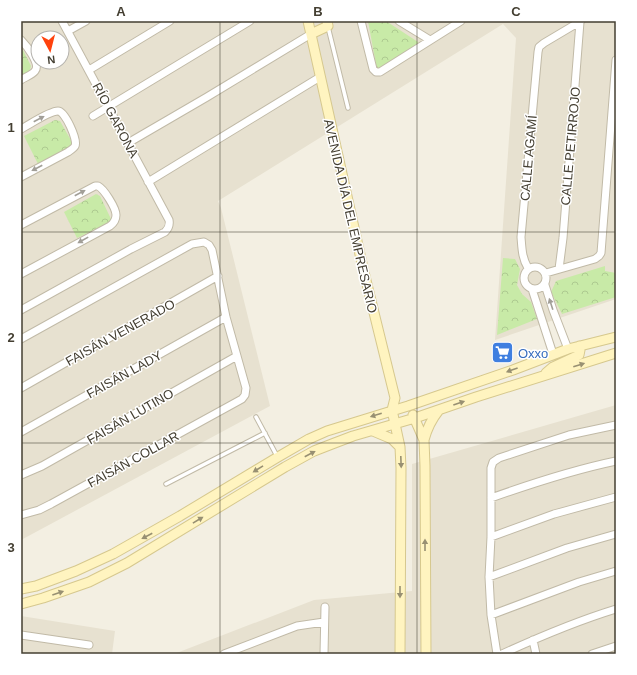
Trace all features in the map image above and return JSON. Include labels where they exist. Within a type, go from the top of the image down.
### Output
[{"type":"street","name":"RÍO GARONA","points":[[62,21],[67,30]]},
{"type":"street","points":[[70,30],[86,21]]},
{"type":"street","points":[[89,70],[170,21]]},
{"type":"street","points":[[93,116],[250,21]]},
{"type":"street","name":"AVENIDA DÍA DEL EMPRESARIO","points":[[308,21],[363,268],[395,398],[392,410],[400,447],[400,654]]},
{"type":"street","points":[[361,21],[373,69],[376,72],[385,70],[461,21]]},
{"type":"street","points":[[399,21],[430,40]]},
{"type":"street","name":"CALLE AGAMÍ","points":[[528,268],[524,261],[521,237],[539,47],[580,21]]},
{"type":"street","name":"CALLE PETIRROJO","points":[[560,269],[580,21]]},
{"type":"street","points":[[128,143],[207,97],[328,23]]},
{"type":"street","name":"RÍO GARONA","points":[[21,310],[130,249],[165,232],[170,224],[70,35]]},
{"type":"street","points":[[21,40],[36,61],[37,67],[35,71],[21,80]]},
{"type":"street","points":[[546,273],[595,259],[601,253],[616,60]]},
{"type":"street","points":[[148,182],[320,77]]},
{"type":"street","points":[[21,129],[51,113],[58,111],[65,117],[76,139],[75,147],[68,152],[21,177]]},
{"type":"street","points":[[21,224],[92,187],[98,186],[102,189],[114,208],[116,216],[116,220],[110,226],[21,274]]},
{"type":"street","points":[[21,339],[192,244],[204,242],[209,245],[212,250],[226,317],[237,356]]},
{"type":"street","points":[[535,266],[541,268],[546,273],[547,279],[544,285],[539,289],[532,289],[524,282],[523,277],[528,268],[535,266]]},
{"type":"street","name":"FAISÁN VENERADO","points":[[21,388],[218,276]]},
{"type":"street","points":[[544,285],[568,349]]},
{"type":"street","points":[[532,289],[553,354]]},
{"type":"street","name":"FAISÁN LADY","points":[[21,432],[226,317]]},
{"type":"street","points":[[546,332],[559,328]]},
{"type":"street","points":[[21,589],[46,582],[94,563],[152,533],[278,457],[309,439],[327,431],[408,406],[513,370],[568,349],[616,337]]},
{"type":"street","points":[[542,377],[553,367],[579,355],[580,346]]},
{"type":"street","points":[[21,604],[89,582],[127,563],[314,451],[353,436],[415,418],[616,353]]},
{"type":"street","name":"FAISÁN COLLAR","points":[[21,515],[51,504],[242,399],[245,395],[246,388],[237,356]]},
{"type":"street","name":"FAISÁN LUTINO","points":[[21,475],[42,466],[237,356]]},
{"type":"street","points":[[395,398],[408,406],[415,418],[424,440],[426,466],[426,654]]},
{"type":"street","points":[[424,440],[432,418],[439,410]]},
{"type":"street","points":[[497,654],[491,615],[489,577],[491,537],[491,468],[493,462],[498,458],[569,435],[616,425]]},
{"type":"street","points":[[373,430],[392,439],[400,447]]},
{"type":"street","points":[[491,498],[568,472],[616,461]]},
{"type":"street","points":[[491,537],[554,514],[616,497]]},
{"type":"street","points":[[178,532],[181,524],[180,516]]},
{"type":"street","points":[[489,577],[567,548],[616,534]]},
{"type":"street","points":[[491,615],[579,582],[616,570]]},
{"type":"street","points":[[324,654],[325,607]]},
{"type":"street","points":[[502,654],[533,640],[616,609]]},
{"type":"street","points":[[224,654],[292,627],[324,622]]},
{"type":"street","points":[[21,635],[89,645]]},
{"type":"street","points":[[533,640],[536,654]]},
{"type":"street","points":[[592,654],[616,646]]},
{"type":"lane","points":[[328,23],[348,108]]},
{"type":"lane","points":[[256,417],[278,457]]},
{"type":"lane","points":[[166,484],[265,433]]},
{"type":"shaded area","points":[[21,21],[616,21],[616,299],[495,340],[516,38],[503,24],[218,201],[270,406],[21,540]]},
{"type":"shaded area","points":[[616,405],[616,654],[174,654],[314,600],[412,591],[412,464]]},
{"type":"shaded area","points":[[21,616],[115,631],[112,654],[21,654]]},
{"type":"green space","points":[[368,21],[386,21],[418,42],[417,48],[377,70]]},
{"type":"green space","points":[[21,46],[30,64],[30,70],[29,73],[21,76]]},
{"type":"green space","points":[[55,120],[60,121],[72,142],[71,146],[38,164],[24,136]]},
{"type":"green space","points":[[96,194],[100,196],[111,219],[110,222],[77,238],[64,212]]},
{"type":"green space","points":[[503,258],[515,259],[520,269],[517,285],[522,294],[531,302],[537,319],[497,335]]},
{"type":"green space","points":[[605,266],[605,271],[616,273],[616,297],[562,314],[551,292],[556,281]]},
{"type":"place","name":"Oxxo","points":[[502,353]]}]
